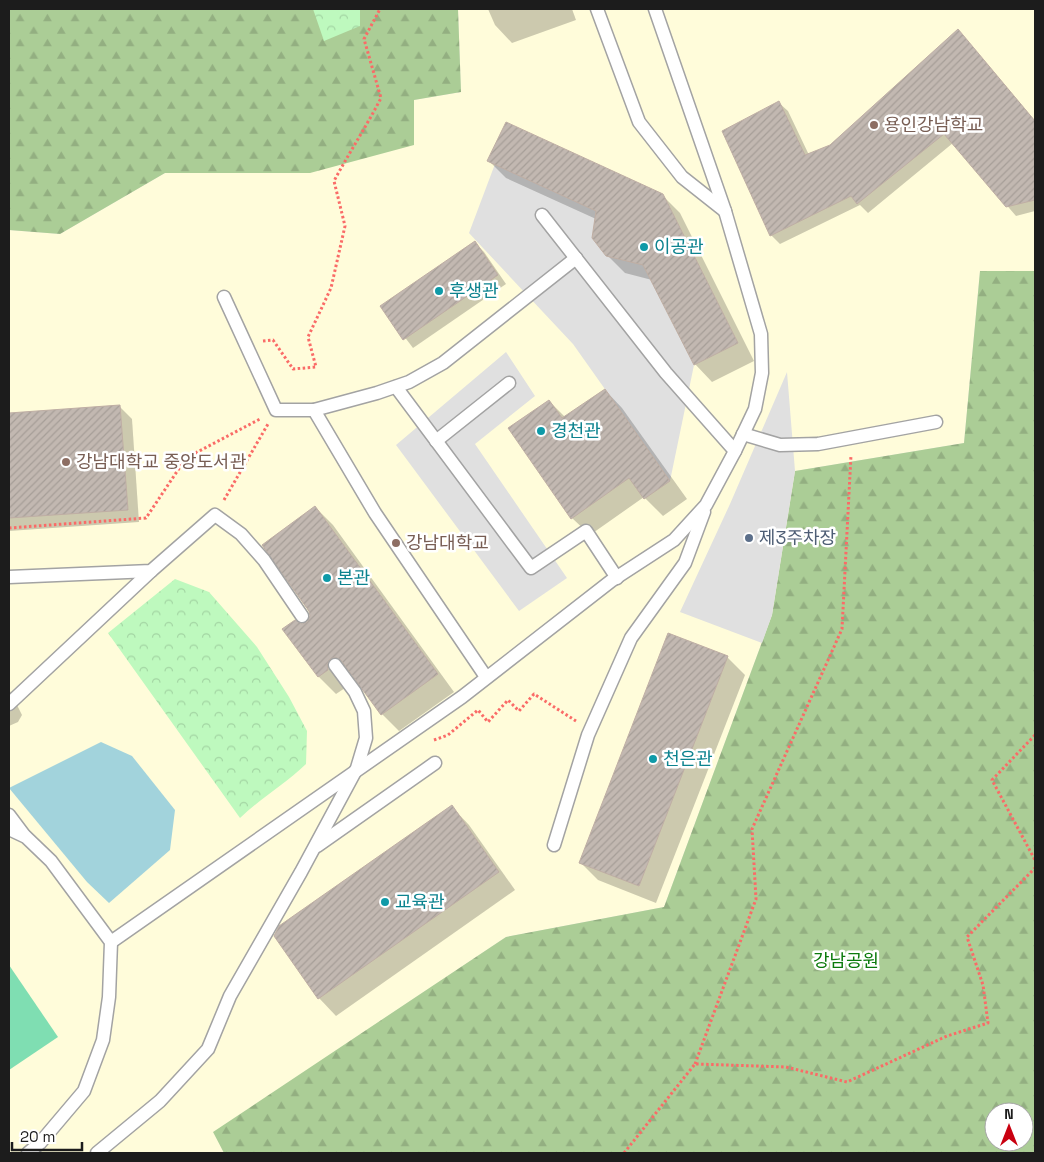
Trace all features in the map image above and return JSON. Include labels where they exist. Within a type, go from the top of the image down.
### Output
[{"type":"lane","points":[[597,9],[638,122],[682,177],[725,211]]},
{"type":"lane","points":[[554,844],[590,729],[631,638],[685,563],[706,505],[735,452],[755,409],[762,373],[761,334],[725,211],[655,9]]},
{"type":"lane","points":[[542,215],[666,373],[735,452]]},
{"type":"lane","points":[[224,297],[276,410],[314,410],[410,382],[443,363],[576,258]]},
{"type":"lane","points":[[436,441],[509,383]]},
{"type":"lane","points":[[396,387],[531,568],[586,531],[617,578]]},
{"type":"lane","points":[[314,410],[375,513],[486,677]]},
{"type":"lane","points":[[743,434],[780,444],[818,444],[936,422]]},
{"type":"lane","points":[[111,942],[340,784],[357,768],[462,697],[617,578],[674,540],[706,505]]},
{"type":"lane","points":[[9,704],[151,571],[215,515],[241,534],[264,560],[302,616]]},
{"type":"lane","points":[[9,576],[151,571]]},
{"type":"lane","points":[[97,1153],[160,1101],[208,1049],[230,996],[357,768],[366,738],[364,712],[355,692],[335,665]]},
{"type":"lane","points":[[314,847],[435,762]]},
{"type":"lane","points":[[9,815],[26,837],[52,861],[111,942],[109,997],[103,1040],[84,1091],[40,1143],[28,1153]]},
{"type":"lane","points":[[9,829],[26,837]]},
{"type":"path","points":[[246,344],[273,340],[293,369],[316,367],[308,337],[331,288],[345,226],[334,182],[354,143],[368,124],[381,98],[364,39],[380,9]]},
{"type":"path","points":[[215,515],[276,410]]},
{"type":"path","points":[[9,528],[146,518],[186,458],[276,410]]},
{"type":"path","points":[[624,1153],[695,1064],[756,899],[752,829],[842,629],[852,438]]},
{"type":"path","points":[[428,742],[448,735],[478,710],[488,722],[508,700],[519,711],[534,694],[590,729]]},
{"type":"path","points":[[1035,735],[992,780],[1035,860]]},
{"type":"path","points":[[695,1064],[786,1067],[848,1082],[947,1036],[988,1023],[984,985],[967,937],[1035,868]]},
{"type":"shaded area","name":"강남대학교","points":[[458,9],[1035,9],[1035,271],[980,271],[964,443],[795,471],[772,615],[664,907],[506,937],[214,1132],[224,1153],[9,1153],[9,230],[60,234],[165,173],[310,173],[414,100],[461,92]]},
{"type":"shaded area","points":[[495,164],[596,211],[592,238],[606,256],[643,265],[694,365],[670,481],[573,344],[469,233]]},
{"type":"shaded area","points":[[506,352],[535,396],[475,444],[567,578],[519,611],[396,445]]},
{"type":"shaded area","name":"제3주차장","points":[[787,372],[795,471],[772,615],[762,643],[680,612],[730,504]]},
{"type":"green space","points":[[9,9],[458,9],[461,92],[414,100],[414,145],[310,173],[165,173],[60,234],[9,230]]},
{"type":"green space","points":[[313,9],[360,9],[360,26],[324,41]]},
{"type":"green space","name":"강남공원","points":[[980,271],[1035,271],[1035,1153],[224,1153],[213,1132],[506,937],[664,907],[772,615],[795,471],[964,443]]},
{"type":"green space","points":[[175,579],[209,592],[257,647],[289,697],[307,731],[306,764],[240,818],[108,633]]},
{"type":"green space","points":[[9,965],[58,1037],[9,1070]]},
{"type":"water","points":[[101,742],[132,756],[175,810],[170,850],[109,903],[87,882],[9,788]]},
{"type":"building","points":[[958,29],[1035,121],[1035,200],[1006,207],[944,134],[857,204],[851,196],[770,236],[722,131],[779,101],[805,155],[830,145]]},
{"type":"building","name":"이공관","points":[[506,122],[663,194],[738,343],[694,365],[643,265],[606,256],[592,238],[596,211],[487,161]]},
{"type":"building","name":"후생관","points":[[475,241],[498,275],[403,340],[380,306]]},
{"type":"building","name":"경천관","points":[[605,389],[670,481],[644,499],[629,478],[571,519],[508,428],[549,400],[562,418]]},
{"type":"building","name":"강남대학교 중앙도서관","points":[[120,405],[128,510],[9,518],[9,413]]},
{"type":"building","name":"본관","points":[[315,506],[438,674],[381,715],[341,660],[335,657],[330,659],[327,665],[328,670],[318,677],[282,629],[295,620],[302,624],[307,622],[310,616],[309,611],[262,545]]},
{"type":"building","name":"천은관","points":[[668,633],[728,656],[639,886],[579,863]]},
{"type":"building","name":"교육관","points":[[452,805],[499,872],[318,999],[274,936],[279,926]]},
{"type":"place","name":"용인강남학교","points":[[874,125]]},
{"type":"place","name":"이공관","points":[[644,247]]},
{"type":"place","name":"후생관","points":[[439,291]]},
{"type":"place","name":"경천관","points":[[541,431]]},
{"type":"place","name":"강남대학교 중앙도서관","points":[[66,462]]},
{"type":"place","name":"제3주차장","points":[[749,538]]},
{"type":"place","name":"강남대학교","points":[[396,543]]},
{"type":"place","name":"본관","points":[[327,578]]},
{"type":"place","name":"천은관","points":[[653,759]]},
{"type":"place","name":"교육관","points":[[385,902]]}]
